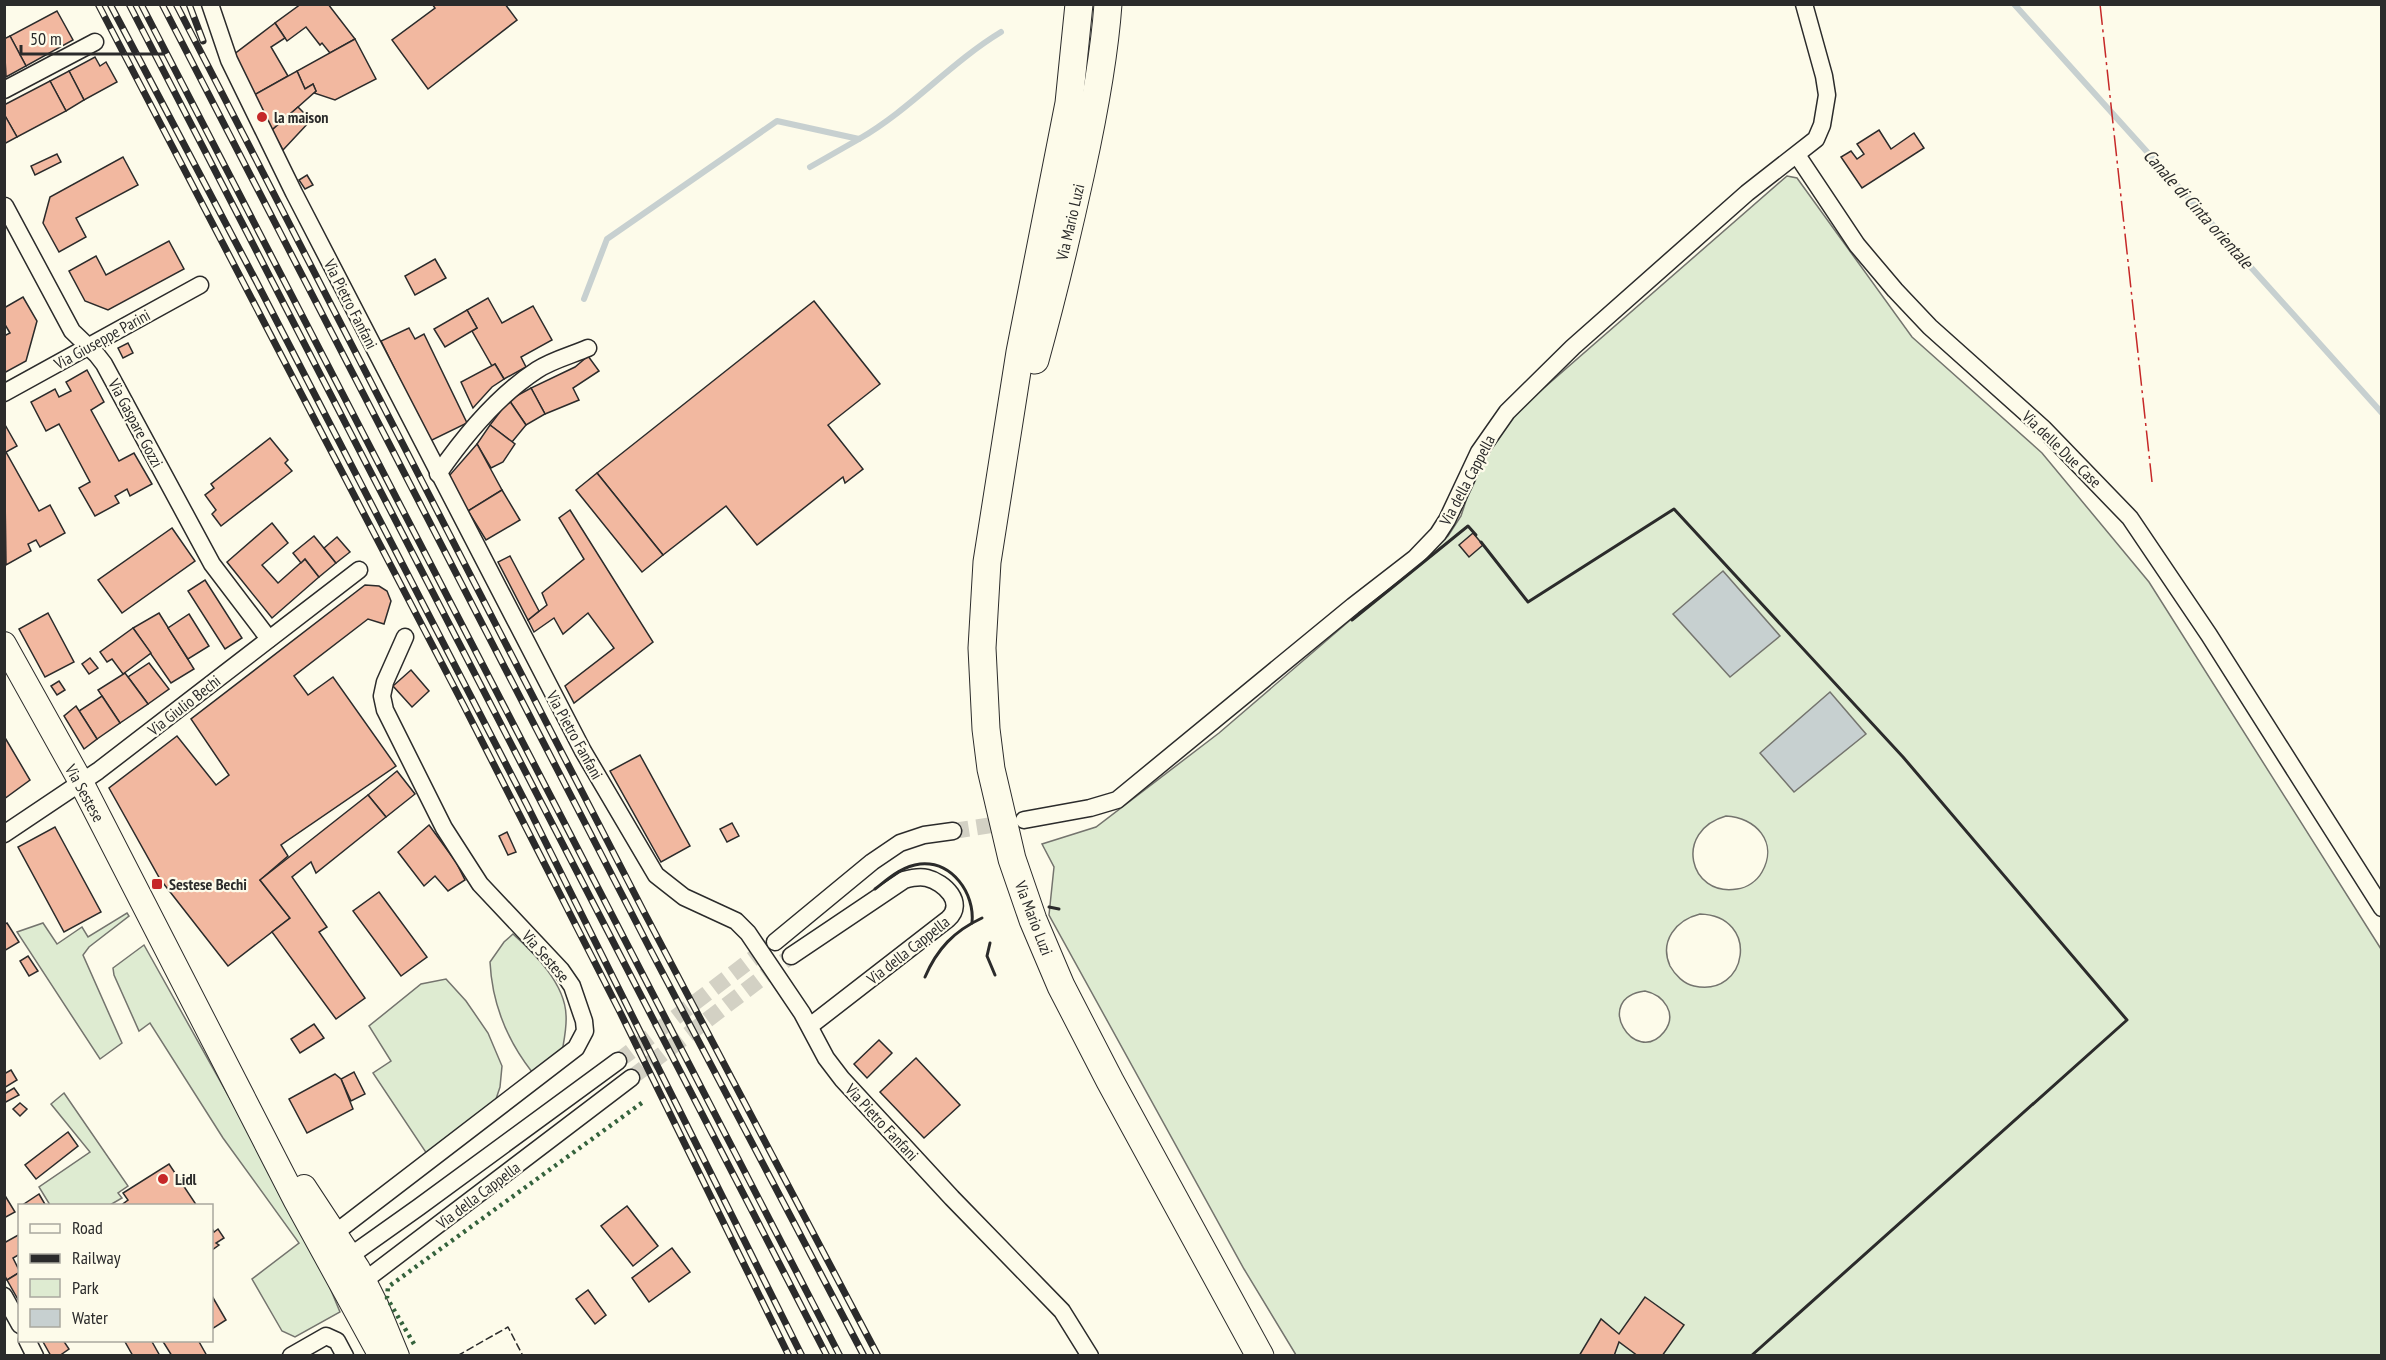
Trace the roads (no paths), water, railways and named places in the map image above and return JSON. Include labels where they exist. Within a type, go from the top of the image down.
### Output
[{"type":"main road","name":"Via Mario Luzi","points":[[1079,4],[1069,103],[1020,352],[987,561],[982,648],[986,729],[991,769],[1012,859],[1033,920],[1061,986],[1110,1081],[1260,1356]]},
{"type":"main road","name":"Via Mario Luzi","points":[[1008,435],[1034,361],[1070,221],[1092,119],[1108,4]]},
{"type":"main road","name":"Via Sestese","points":[[4,644],[81,784],[296,1201],[381,1356]]},
{"type":"main road","name":"Via Sestese","points":[[213,1039],[356,1269],[397,1356]]},
{"type":"street","name":"Via Pietro Fanfani","points":[[210,4],[229,60],[239,81],[438,474],[571,730],[656,875],[684,897],[736,921],[748,933],[810,1026],[826,1058],[842,1079],[952,1198],[1062,1311],[1090,1356]]},
{"type":"street","points":[[1797,155],[1816,139],[1820,131],[1827,95],[1804,4]]},
{"type":"street","points":[[4,90],[95,42]]},
{"type":"street","name":"Via della Cappella","points":[[1024,820],[1090,808],[1117,800],[1353,606],[1415,558],[1442,527],[1479,452],[1506,412],[1573,347],[1747,193],[1797,155]]},
{"type":"street","name":"Via delle Due Case","points":[[1797,155],[1857,245],[1894,290],[1930,327],[2044,429],[2130,518],[2209,635],[2382,908]]},
{"type":"street","name":"Via Gaspare Gozzi","points":[[5,206],[72,331],[104,364],[212,564],[269,639]]},
{"type":"street","name":"Via Giuseppe Parini","points":[[4,393],[200,285]]},
{"type":"street","points":[[438,474],[459,444],[498,401],[538,369],[588,348]]},
{"type":"street","name":"Via Giulio Bechi","points":[[4,834],[81,784],[359,570]]},
{"type":"street","name":"Via Sestese","points":[[335,1233],[576,1048],[585,1031],[584,1021],[572,986],[561,970],[480,884],[444,828],[385,710],[382,696],[385,682],[405,637]]},
{"type":"street","points":[[775,942],[892,848],[924,835],[953,831]]},
{"type":"street","name":"Via della Cappella","points":[[791,956],[904,880],[926,877],[936,881],[951,894],[954,902],[955,909],[948,919],[810,1026]]},
{"type":"street","name":"Via della Cappella","points":[[356,1269],[419,1208],[618,1061]]},
{"type":"street","name":"Via della Cappella","points":[[356,1269],[631,1078]]},
{"type":"street","points":[[296,1201],[356,1269],[381,1356]]},
{"type":"street","points":[[4,1296],[18,1321]]},
{"type":"street","points":[[291,1356],[320,1338],[330,1336],[339,1344],[345,1356]]},
{"type":"street","points":[[28,1342],[35,1356]]},
{"type":"water","points":[[1723,571],[1780,636],[1730,677],[1673,614]]},
{"type":"water","points":[[1830,692],[1866,734],[1794,792],[1760,753]]},
{"type":"waterway","name":"Canale di Cinta orientale","points":[[2014,4],[2382,413]]},
{"type":"waterway","points":[[584,299],[607,239],[777,121],[859,139],[896,114],[982,44],[1001,32]]},
{"type":"waterway","points":[[810,167],[859,139]]},
{"type":"tunnel","points":[[953,831],[1011,822]]},
{"type":"tunnel","points":[[618,1061],[772,944]]},
{"type":"tunnel","points":[[631,1078],[791,956]]},
{"type":"railway","points":[[98,4],[463,704],[620,1012],[789,1356]]},
{"type":"railway","points":[[110,4],[527,805],[802,1356]]},
{"type":"railway","points":[[129,4],[827,1356]]},
{"type":"railway","points":[[141,4],[840,1356]]},
{"type":"railway","points":[[162,4],[649,947],[864,1356]]},
{"type":"railway","points":[[176,4],[644,912],[878,1356]]},
{"type":"railway","points":[[189,4],[203,41]]},
{"type":"place","name":"la maison","points":[[262,117]]},
{"type":"place","name":"Sestese Bechi","points":[[157,884]]},
{"type":"place","name":"Lidl","points":[[163,1179]]}]
